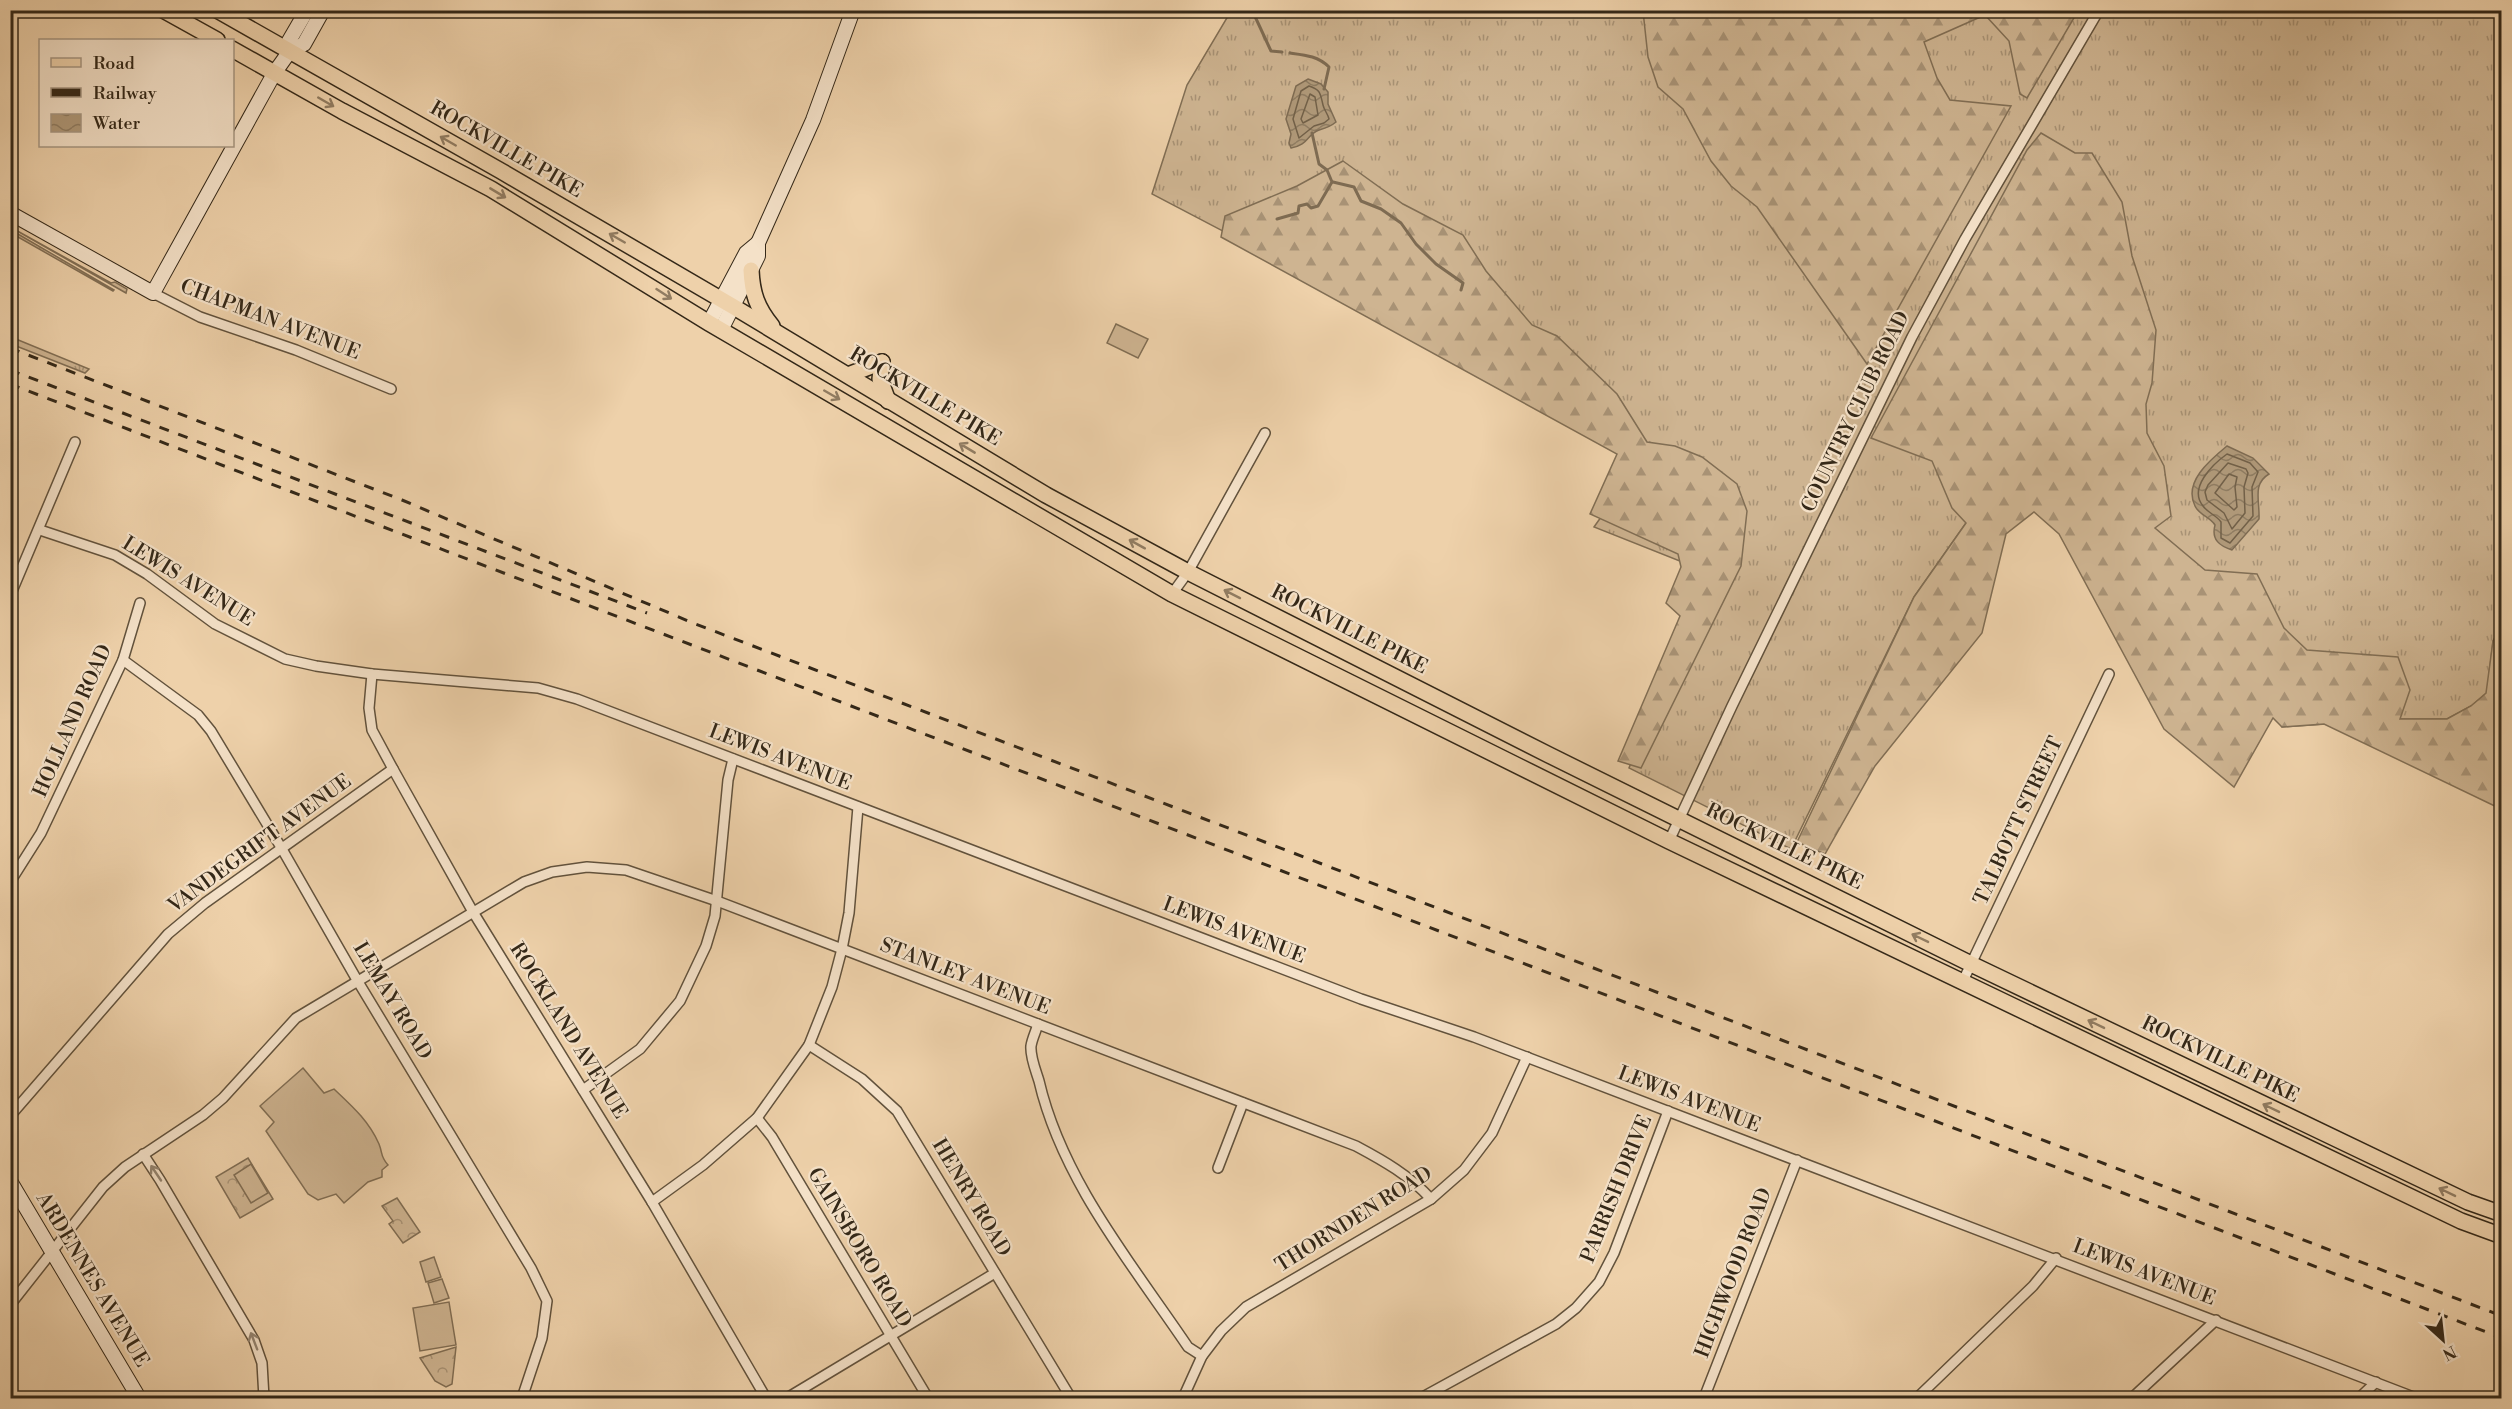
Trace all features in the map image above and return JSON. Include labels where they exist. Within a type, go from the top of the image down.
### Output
[{"type":"main road","points":[[163,10],[215,39]]},
{"type":"main road","name":"ROCKVILLE PIKE","points":[[217,10],[728,303],[1046,495],[1188,572],[1971,964],[2468,1202],[2502,1214]]},
{"type":"main road","name":"ROCKVILLE PIKE","points":[[234,50],[342,111],[491,189],[715,327],[1172,594],[1669,841],[1962,983],[2461,1221],[2502,1236]]},
{"type":"main road","points":[[751,270],[755,300],[759,310],[777,333]]},
{"type":"main road","points":[[848,375],[882,362],[880,379],[888,401]]},
{"type":"main road","points":[[1814,910],[1823,890]]},
{"type":"street","points":[[290,51],[289,41],[307,10]]},
{"type":"street","points":[[234,146],[275,72],[290,51],[304,44],[323,10]]},
{"type":"street","points":[[715,327],[758,256],[758,243],[813,120],[853,10]]},
{"type":"street","name":"COUNTRY CLUB ROAD","points":[[1669,841],[1912,338],[1965,238],[2098,10]]},
{"type":"street","points":[[153,293],[234,147]]},
{"type":"street","name":"CHAPMAN AVENUE","points":[[10,213],[200,317],[296,350],[391,389]]},
{"type":"street","points":[[728,303],[746,253],[758,243]]},
{"type":"street","points":[[1172,594],[1188,572],[1265,433]]},
{"type":"street","points":[[10,596],[40,530],[75,442]]},
{"type":"street","name":"LEWIS AVENUE","points":[[40,530],[115,555],[147,574],[215,624],[285,659],[372,674],[538,687],[577,699],[1361,999],[1527,1057],[2056,1258],[2416,1398]]},
{"type":"street","name":"HOLLAND ROAD","points":[[10,882],[41,833],[123,660],[140,603]]},
{"type":"street","name":"LEMAY ROAD","points":[[123,660],[198,715],[211,731],[357,980],[531,1268],[547,1301],[542,1338],[522,1398]]},
{"type":"street","name":"ROCKLAND AVENUE","points":[[372,674],[369,708],[372,730],[393,770],[473,912],[652,1202],[766,1398]]},
{"type":"street","name":"TALBOTT STREET","points":[[1962,983],[2109,674]]},
{"type":"street","points":[[583,1090],[640,1049],[681,1001],[706,946],[715,916],[728,780],[733,759]]},
{"type":"street","name":"VANDEGRIFT AVENUE","points":[[10,1116],[168,934],[204,903],[393,770]]},
{"type":"street","points":[[652,1202],[704,1165],[757,1118],[809,1046],[832,987],[842,949],[849,913],[858,807]]},
{"type":"street","name":"STANLEY AVENUE","points":[[10,1305],[103,1187],[142,1154],[203,1115],[223,1098],[296,1018],[524,882],[552,872],[587,867],[626,870],[717,901],[1356,1146],[1408,1177],[1431,1199]]},
{"type":"street","points":[[1038,1024],[1031,1046],[1032,1054],[1043,1101],[1061,1149],[1090,1200],[1188,1347],[1202,1356]]},
{"type":"street","name":"HENRY ROAD","points":[[809,1046],[862,1079],[897,1111],[1071,1398]]},
{"type":"street","name":"THORNDEN ROAD","points":[[1183,1398],[1202,1356],[1221,1331],[1246,1306],[1431,1199],[1464,1170],[1492,1133],[1527,1057]]},
{"type":"street","points":[[1218,1168],[1243,1103]]},
{"type":"street","name":"PARRISH DRIVE","points":[[1421,1398],[1556,1324],[1576,1308],[1599,1282],[1614,1253],[1668,1111]]},
{"type":"street","name":"GAINSBORO ROAD","points":[[757,1118],[772,1137],[928,1398]]},
{"type":"street","points":[[142,1154],[160,1180],[254,1340],[262,1363],[264,1398]]},
{"type":"street","name":"HIGHWOOD ROAD","points":[[1704,1398],[1797,1160]]},
{"type":"street","name":"ARDENNES AVENUE","points":[[10,1181],[139,1398]]},
{"type":"street","points":[[1917,1398],[2032,1286],[2056,1258]]},
{"type":"street","points":[[787,1398],[995,1273]]},
{"type":"street","points":[[2132,1398],[2217,1320]]},
{"type":"street","points":[[2359,1398],[2376,1382]]},
{"type":"green space","points":[[1643,10],[2078,11],[2027,98],[2020,94],[2009,41],[1985,15],[1924,42],[1937,78],[1950,100],[2011,106],[1867,364],[1757,207],[1731,186],[1711,161],[1683,109],[1658,87],[1648,57]]},
{"type":"green space","points":[[1231,11],[2501,11],[2502,626],[2493,641],[2487,693],[2471,706],[2447,719],[2399,719],[2282,727],[2173,545],[2154,528],[2133,496],[1966,523],[1914,597],[1791,849],[1629,768],[1690,612],[1700,569],[1594,527],[1640,462],[1504,378],[1152,194],[1187,85]]},
{"type":"green space","points":[[2041,133],[2075,153],[2092,153],[2122,202],[2132,256],[2156,330],[2152,383],[2146,404],[2147,433],[2164,466],[2171,516],[2155,528],[2205,570],[2257,574],[2284,628],[2307,650],[2398,657],[2410,690],[2400,719],[2447,719],[2471,706],[2486,693],[2493,641],[2501,626],[2501,809],[2324,724],[2282,727],[2273,718],[2234,787],[2164,729],[2059,534],[2034,512],[2006,534],[1982,633],[1875,766],[1825,854],[1797,842],[1914,597],[1966,523],[1952,508],[1932,461],[1871,438],[2027,150]]},
{"type":"green space","points":[[1343,161],[1403,204],[1463,235],[1486,271],[1532,325],[1557,336],[1617,394],[1647,442],[1675,446],[1702,457],[1737,484],[1747,511],[1741,566],[1641,768],[1618,761],[1680,616],[1666,603],[1681,567],[1678,554],[1590,514],[1617,454],[1221,237],[1225,216],[1297,186]]},
{"type":"green space","points":[[12,228],[111,283],[115,282],[127,289],[126,293]]},
{"type":"green space","points":[[11,230],[114,290],[11,233]]},
{"type":"green space","points":[[1116,324],[1148,339],[1138,358],[1107,343]]},
{"type":"green space","points":[[11,337],[89,369],[85,373],[11,344]]},
{"type":"green space","points":[[303,1068],[324,1093],[334,1089],[360,1114],[375,1136],[388,1165],[382,1170],[382,1177],[368,1182],[344,1203],[336,1194],[318,1200],[308,1194],[266,1131],[274,1122],[260,1106]]},
{"type":"green space","points":[[248,1158],[273,1199],[240,1218],[216,1177]]},
{"type":"green space","points":[[251,1164],[268,1193],[251,1203],[234,1175]]},
{"type":"green space","points":[[397,1198],[420,1232],[403,1243],[389,1224],[393,1221],[382,1206]]},
{"type":"green space","points":[[434,1257],[441,1277],[426,1282],[420,1262]]},
{"type":"green space","points":[[442,1279],[449,1298],[434,1303],[428,1283]]},
{"type":"green space","points":[[449,1302],[456,1345],[420,1351],[413,1308]]},
{"type":"green space","points":[[456,1347],[452,1384],[446,1387],[435,1381],[420,1358]]},
{"type":"water","points":[[1308,79],[1321,84],[1328,92],[1328,104],[1336,122],[1315,132],[1301,145],[1291,148],[1289,143],[1291,134],[1286,119],[1296,86]]},
{"type":"water","points":[[2227,446],[2253,458],[2269,474],[2260,483],[2259,519],[2232,550],[2218,542],[2214,535],[2215,525],[2197,509],[2192,497],[2195,480],[2200,472]]},
{"type":"waterway","points":[[1252,10],[1271,51],[1282,52]]},
{"type":"waterway","points":[[1290,53],[1316,58],[1329,67],[1324,89]]},
{"type":"waterway","points":[[1277,219],[1298,213],[1299,206],[1307,204],[1311,208],[1318,206],[1332,182],[1327,170],[1319,164],[1312,133]]},
{"type":"waterway","points":[[1333,182],[1354,187],[1361,201],[1381,209],[1401,223],[1416,244],[1436,264],[1463,283],[1461,290]]},
{"type":"railway","points":[[10,348],[402,500],[693,623],[2502,1316]]},
{"type":"railway","points":[[10,370],[647,613]]},
{"type":"railway","points":[[10,384],[2502,1338]]}]
